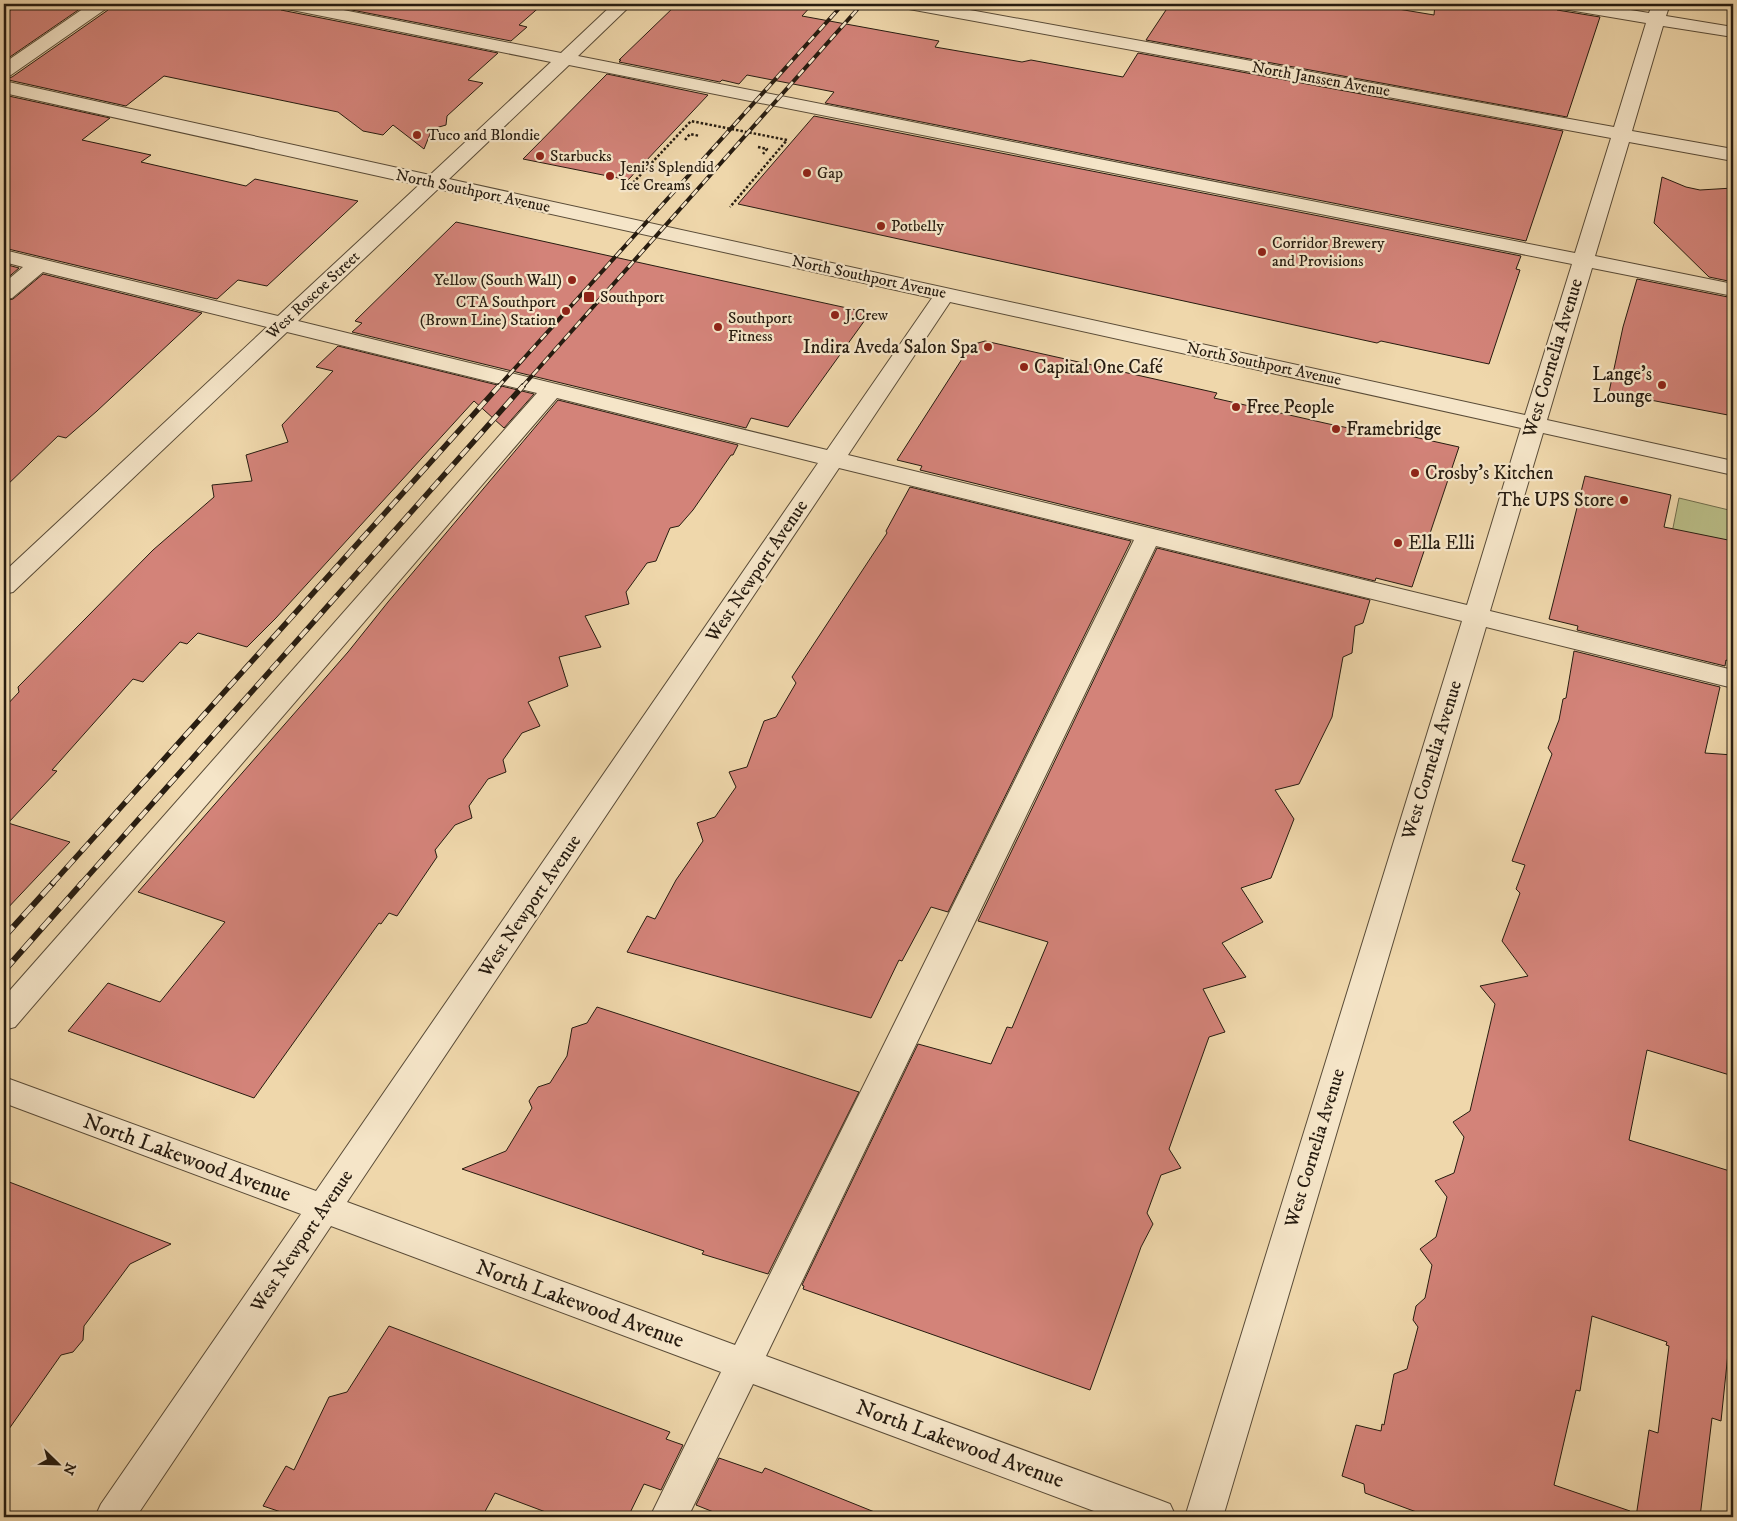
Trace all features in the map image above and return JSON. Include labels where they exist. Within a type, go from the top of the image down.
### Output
[{"type":"street","points":[[4,71],[101,4]]},
{"type":"street","points":[[286,4],[1733,290]]},
{"type":"street","points":[[350,16],[366,4]]},
{"type":"street","name":"West Roscoe Street","points":[[4,586],[623,4]]},
{"type":"street","name":"North Janssen Avenue","points":[[909,4],[1733,155]]},
{"type":"street","points":[[1563,4],[1659,12],[1733,32]]},
{"type":"street","name":"West Cornelia Avenue","points":[[1204,1517],[1659,12]]},
{"type":"street","name":"North Southport Avenue","points":[[4,87],[1733,468]]},
{"type":"street","points":[[4,256],[1733,680]]},
{"type":"street","points":[[4,293],[39,265]]},
{"type":"street","name":"West Newport Avenue","points":[[114,1517],[946,294]]},
{"type":"street","points":[[4,1018],[552,390]]},
{"type":"street","points":[[669,1517],[1148,536]]},
{"type":"street","name":"North Lakewood Avenue","points":[[4,1090],[1157,1517]]},
{"type":"path","points":[[630,186],[691,121],[787,140],[730,207]]},
{"type":"path","points":[[685,140],[690,134],[700,136]]},
{"type":"path","points":[[758,147],[768,149],[763,154]]},
{"type":"green space","points":[[1679,498],[1733,511],[1733,662],[1650,642]]},
{"type":"building","points":[[20,4],[87,4],[4,61],[4,14]]},
{"type":"building","points":[[112,4],[276,4],[281,10],[498,53],[468,80],[483,83],[447,116],[446,125],[432,129],[424,149],[393,125],[383,135],[363,131],[338,112],[164,76],[126,106],[4,79],[12,77],[108,10]]},
{"type":"building","points":[[321,4],[543,4],[519,25],[527,27],[511,41]]},
{"type":"building","points":[[677,4],[813,4],[802,16],[939,41],[935,47],[1022,62],[1031,60],[1123,77],[1138,53],[1563,131],[1526,241],[825,103],[834,92],[747,75],[739,84],[722,80],[720,82],[619,62]]},
{"type":"building","points":[[1170,4],[1368,4],[1434,15],[1435,4],[1552,4],[1557,10],[1600,17],[1567,117],[1146,40]]},
{"type":"building","points":[[607,74],[708,95],[628,180],[523,159]]},
{"type":"building","points":[[4,95],[110,118],[82,140],[151,155],[141,162],[246,186],[255,179],[358,201],[267,286],[238,280],[217,299],[4,248]]},
{"type":"building","points":[[814,116],[1521,256],[1516,269],[1520,270],[1489,364],[1381,341],[1377,343],[738,204]]},
{"type":"building","points":[[1662,177],[1686,187],[1700,190],[1733,188],[1733,282],[1709,277],[1654,223]]},
{"type":"building","points":[[456,222],[870,313],[788,427],[751,418],[746,428],[352,332],[362,323],[355,321]]},
{"type":"building","points":[[4,264],[19,268],[4,281]]},
{"type":"building","points":[[43,274],[202,313],[97,411],[66,438],[58,436],[4,488],[4,301],[13,299]]},
{"type":"building","points":[[1637,279],[1733,298],[1733,416],[1609,392],[1623,327]]},
{"type":"building","points":[[985,341],[1217,393],[1214,398],[1329,424],[1363,431],[1365,426],[1459,447],[1412,587],[1376,578],[1375,581],[920,470],[922,466],[897,460],[971,345]]},
{"type":"building","points":[[338,346],[534,394],[504,428],[474,401],[276,618],[247,647],[198,633],[187,644],[180,642],[143,682],[133,679],[52,770],[57,771],[8,823],[70,842],[4,912],[4,708],[19,692],[18,687],[153,550],[214,497],[212,485],[252,481],[246,455],[288,442],[282,425],[333,371],[316,367]]},
{"type":"building","points":[[558,400],[738,445],[733,455],[731,455],[693,510],[679,526],[670,528],[656,561],[647,563],[626,592],[629,604],[585,616],[601,647],[559,657],[568,686],[528,702],[540,726],[522,733],[503,760],[506,772],[488,779],[469,806],[472,818],[455,825],[435,850],[437,857],[397,916],[389,913],[381,924],[379,923],[254,1098],[68,1031],[108,983],[160,1002],[225,922],[138,892],[348,652]]},
{"type":"building","points":[[1585,476],[1671,495],[1664,527],[1733,541],[1733,662],[1726,660],[1725,666],[1577,630],[1578,626],[1549,619]]},
{"type":"building","points":[[910,487],[1131,541],[948,912],[931,907],[902,961],[899,960],[871,1018],[627,952],[647,916],[655,919],[676,880],[703,841],[697,823],[715,817],[736,787],[729,772],[747,767],[764,721],[776,717],[796,683],[792,677],[887,533],[886,531]]},
{"type":"building","points":[[1157,548],[1370,600],[1363,623],[1355,626],[1352,653],[1343,657],[1332,717],[1299,784],[1275,790],[1294,819],[1271,878],[1241,888],[1263,922],[1222,943],[1246,977],[1203,989],[1225,1032],[1209,1037],[1169,1149],[1181,1168],[1161,1175],[1147,1213],[1153,1224],[1141,1247],[1090,1390],[803,1289],[804,1286],[802,1285],[918,1044],[991,1064],[1007,1027],[1012,1028],[1048,942],[978,921]]},
{"type":"building","points":[[1574,651],[1720,687],[1705,753],[1733,755],[1733,1076],[1647,1050],[1629,1140],[1733,1172],[1733,1305],[1721,1421],[1712,1418],[1700,1517],[1636,1517],[1649,1430],[1658,1433],[1669,1346],[1666,1345],[1667,1342],[1592,1316],[1580,1391],[1576,1390],[1554,1485],[1630,1511],[1629,1517],[1430,1517],[1365,1493],[1364,1484],[1342,1476],[1356,1425],[1381,1431],[1382,1424],[1384,1425],[1394,1374],[1407,1369],[1418,1327],[1413,1320],[1416,1306],[1425,1298],[1432,1265],[1420,1249],[1436,1237],[1447,1197],[1435,1181],[1454,1173],[1464,1137],[1453,1122],[1470,1111],[1495,1004],[1480,986],[1528,976],[1502,941],[1520,893],[1516,889],[1525,865],[1512,861],[1552,754],[1548,748],[1559,720],[1563,699],[1566,698]]},
{"type":"building","points":[[597,1007],[859,1092],[768,1274],[702,1254],[704,1251],[462,1169],[506,1151],[532,1108],[529,1101],[538,1087],[550,1083],[567,1056],[572,1028],[587,1023]]},
{"type":"building","points":[[4,1180],[171,1244],[130,1264],[84,1326],[83,1340],[73,1352],[61,1355],[4,1436]]},
{"type":"building","points":[[389,1326],[670,1432],[666,1439],[683,1445],[661,1490],[644,1484],[628,1517],[559,1517],[495,1493],[482,1517],[296,1517],[263,1506],[286,1466],[294,1470],[329,1397],[347,1392]]},
{"type":"building","points":[[719,1458],[762,1473],[765,1468],[882,1515],[882,1517],[726,1517],[696,1505]]},
{"type":"railway","points":[[498,387],[843,4]]},
{"type":"railway","points":[[522,387],[862,4]]},
{"type":"railway","points":[[52,884],[499,386]]},
{"type":"railway","points":[[81,884],[523,386]]},
{"type":"railway","points":[[4,937],[53,883]]},
{"type":"railway","points":[[4,971],[82,883]]},
{"type":"place","name":"Tuco and Blondie","points":[[417,135]]},
{"type":"place","name":"Starbucks","points":[[540,156]]},
{"type":"place","name":"Gap","points":[[807,173]]},
{"type":"place","name":"Jeni's Splendid Ice Creams","points":[[610,176]]},
{"type":"place","name":"Potbelly","points":[[881,226]]},
{"type":"place","name":"Corridor Brewery and Provisions","points":[[1262,252]]},
{"type":"place","name":"Yellow (South Wall)","points":[[572,280]]},
{"type":"place","name":"Southport","points":[[589,297]]},
{"type":"place","name":"CTA Southport (Brown Line) Station","points":[[566,311]]},
{"type":"place","name":"J.Crew","points":[[835,315]]},
{"type":"place","name":"Southport Fitness","points":[[718,327]]},
{"type":"place","name":"Indira Aveda Salon Spa","points":[[988,347]]},
{"type":"place","name":"Capital One Café","points":[[1024,367]]},
{"type":"place","name":"Lange’s Lounge","points":[[1662,385]]},
{"type":"place","name":"Free People","points":[[1236,407]]},
{"type":"place","name":"Framebridge","points":[[1336,429]]},
{"type":"place","name":"Crosby’s Kitchen","points":[[1415,473]]},
{"type":"place","name":"The UPS Store","points":[[1624,500]]},
{"type":"place","name":"Ella Elli","points":[[1398,543]]}]
